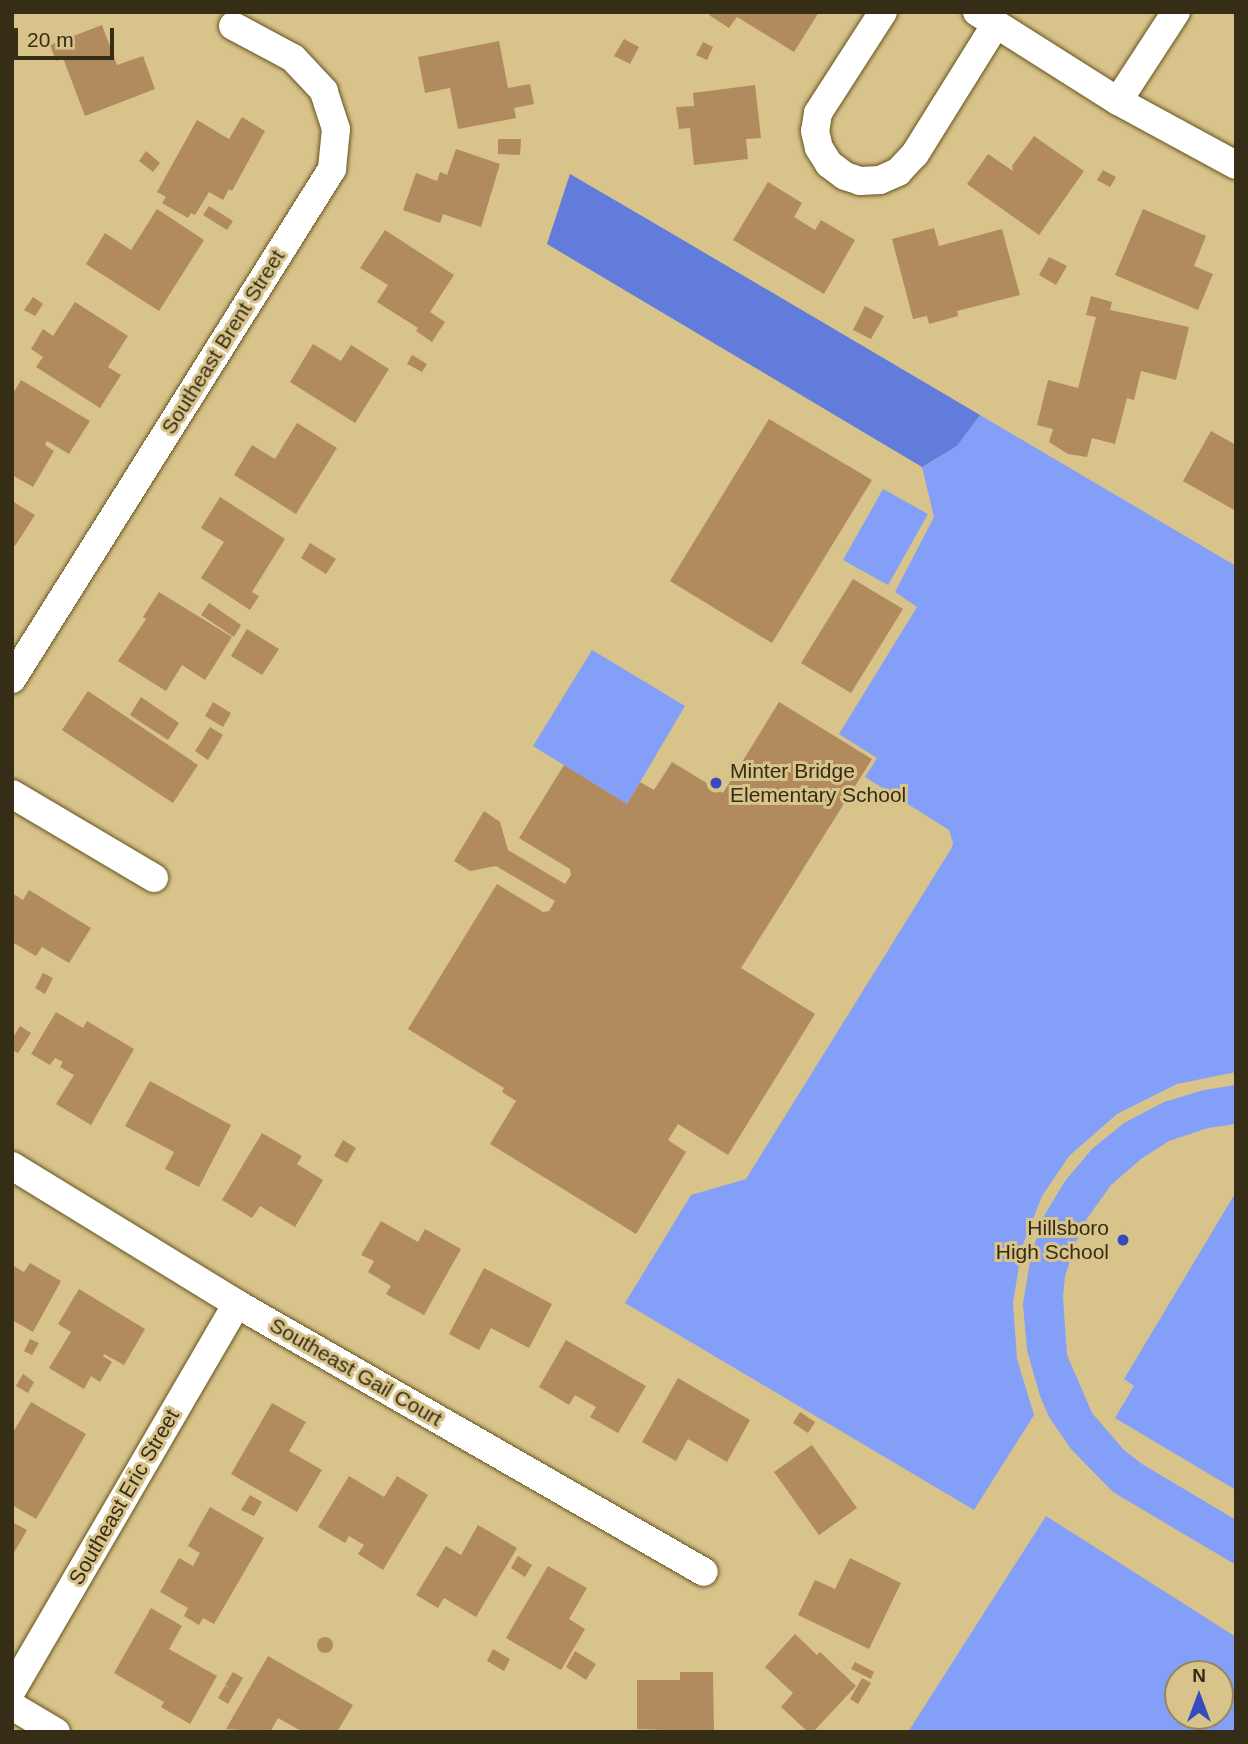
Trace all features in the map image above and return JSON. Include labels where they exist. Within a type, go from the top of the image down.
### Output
[{"type":"street","points":[[883,12],[818,113],[815,131],[819,148],[830,164],[845,176],[860,181],[880,180],[898,172],[915,154],[986,18],[1118,101],[1236,165]]},
{"type":"street","points":[[1118,101],[1176,12]]},
{"type":"street","name":"Southeast Brent Street","points":[[12,679],[332,169],[335,130],[324,91],[293,58],[233,26]]},
{"type":"street","points":[[12,794],[154,877]]},
{"type":"street","name":"Southeast Gail Court","points":[[12,1166],[237,1304],[704,1572]]},
{"type":"street","name":"Southeast Eric Street","points":[[12,1690],[237,1304]]},
{"type":"street","points":[[12,1706],[56,1732]]},
{"type":"shaded area","points":[[570,174],[980,415],[957,446],[922,467],[547,244]]},
{"type":"shaded area","points":[[980,415],[1236,566],[1236,1072],[1177,1084],[1117,1114],[1069,1156],[1042,1196],[1022,1247],[1013,1303],[1017,1359],[1034,1415],[974,1510],[625,1303],[691,1195],[746,1179],[951,849],[953,843],[949,830],[865,777],[877,758],[839,734],[917,607],[895,592],[934,517],[922,467],[957,446]]},
{"type":"shaded area","points":[[883,489],[928,514],[888,585],[843,560]]},
{"type":"shaded area","points":[[592,650],[685,706],[627,804],[533,746]]},
{"type":"shaded area","points":[[1236,1085],[1236,1124],[1208,1128],[1169,1141],[1141,1159],[1111,1185],[1086,1220],[1076,1242],[1065,1276],[1063,1297],[1067,1355],[1092,1413],[1124,1450],[1142,1464],[1236,1520],[1236,1565],[1113,1492],[1071,1449],[1049,1417],[1040,1396],[1027,1350],[1023,1304],[1031,1255],[1044,1216],[1065,1181],[1092,1149],[1124,1123],[1164,1102],[1204,1090]]},
{"type":"shaded area","points":[[1236,1192],[1236,1490],[1115,1418],[1134,1386],[1124,1379]]},
{"type":"shaded area","points":[[1046,1516],[1236,1637],[1236,1732],[908,1732]]},
{"type":"building","points":[[711,12],[819,12],[794,52],[737,17],[729,28],[709,15]]},
{"type":"building","points":[[102,25],[117,65],[143,56],[155,89],[85,116],[63,58],[56,61],[50,45]]},
{"type":"building","points":[[624,39],[639,47],[630,64],[614,56]]},
{"type":"building","points":[[499,41],[508,88],[530,84],[534,104],[514,108],[516,118],[458,129],[450,88],[425,93],[418,57]]},
{"type":"building","points":[[703,42],[713,47],[707,60],[696,55]]},
{"type":"building","points":[[755,85],[761,138],[746,139],[748,159],[694,165],[690,128],[679,129],[676,107],[694,106],[693,93]]},
{"type":"building","points":[[242,117],[265,131],[232,191],[229,189],[223,200],[209,192],[195,215],[191,213],[188,218],[162,203],[166,197],[157,192],[197,120],[229,139]]},
{"type":"building","points":[[1034,136],[1084,171],[1039,235],[967,184],[988,154],[1013,171],[1012,166]]},
{"type":"building","points":[[498,139],[521,139],[520,155],[498,154]]},
{"type":"building","points":[[456,149],[500,164],[481,227],[443,214],[440,223],[403,210],[416,173],[437,181],[440,172],[447,175]]},
{"type":"building","points":[[146,151],[160,163],[153,172],[139,161]]},
{"type":"building","points":[[1103,170],[1116,177],[1110,187],[1097,180]]},
{"type":"building","points":[[768,182],[802,203],[794,217],[815,230],[821,220],[855,240],[824,294],[733,240]]},
{"type":"building","points":[[209,206],[233,221],[227,230],[203,215]]},
{"type":"building","points":[[157,209],[204,240],[159,311],[86,264],[105,233],[131,250]]},
{"type":"building","points":[[1143,209],[1206,236],[1194,266],[1213,274],[1198,310],[1115,275]]},
{"type":"building","points":[[934,228],[939,246],[1002,229],[1020,295],[957,311],[958,316],[929,324],[927,316],[913,319],[892,239]]},
{"type":"building","points":[[385,230],[454,275],[430,312],[445,322],[432,342],[416,331],[418,328],[377,302],[388,285],[360,268]]},
{"type":"building","points":[[1049,257],[1067,266],[1056,285],[1039,275]]},
{"type":"building","points":[[1091,296],[1112,302],[1110,310],[1189,327],[1176,380],[1141,371],[1134,400],[1127,398],[1115,444],[1092,438],[1087,457],[1068,454],[1049,442],[1053,429],[1037,425],[1048,380],[1078,388],[1096,317],[1086,315]]},
{"type":"building","points":[[33,297],[43,304],[35,316],[24,310]]},
{"type":"building","points":[[75,302],[128,336],[108,367],[121,375],[100,408],[36,367],[43,357],[31,349],[43,329],[53,336]]},
{"type":"building","points":[[865,306],[884,316],[871,339],[853,330]]},
{"type":"building","points":[[313,344],[341,361],[351,345],[389,369],[355,423],[290,382]]},
{"type":"building","points":[[412,355],[427,364],[422,372],[407,364]]},
{"type":"building","points":[[21,380],[90,421],[69,454],[47,441],[45,445],[54,451],[33,487],[12,475],[12,395]]},
{"type":"building","points":[[769,419],[872,480],[772,643],[670,581]]},
{"type":"building","points":[[297,423],[337,448],[296,514],[234,475],[252,445],[275,459]]},
{"type":"building","points":[[1211,431],[1236,445],[1236,511],[1183,481]]},
{"type":"building","points":[[220,497],[285,539],[252,592],[259,596],[250,610],[201,578],[224,542],[201,528]]},
{"type":"building","points":[[12,501],[35,515],[15,546],[12,544]]},
{"type":"building","points":[[310,543],[336,559],[326,574],[301,558]]},
{"type":"building","points":[[853,579],[903,609],[851,693],[801,663]]},
{"type":"building","points":[[159,592],[232,637],[205,680],[182,665],[166,691],[118,661],[146,619],[143,617]]},
{"type":"building","points":[[209,603],[241,625],[234,637],[201,615]]},
{"type":"building","points":[[247,629],[279,649],[262,675],[231,656]]},
{"type":"building","points":[[88,691],[198,765],[173,803],[62,730]]},
{"type":"building","points":[[141,697],[179,723],[168,740],[130,715]]},
{"type":"building","points":[[213,702],[231,713],[223,727],[205,716]]},
{"type":"building","points":[[779,702],[872,759],[741,968],[815,1014],[728,1155],[678,1124],[668,1140],[686,1152],[636,1234],[490,1144],[516,1101],[502,1092],[504,1088],[408,1029],[497,884],[543,912],[549,911],[555,901],[496,866],[470,871],[454,861],[484,811],[500,822],[508,850],[565,884],[571,875],[570,869],[519,838],[564,765],[627,804],[640,782],[654,790],[672,762],[723,793]]},
{"type":"building","points":[[210,727],[223,735],[208,760],[195,751]]},
{"type":"building","points":[[29,890],[91,928],[69,963],[42,947],[36,956],[12,942],[12,893],[23,900]]},
{"type":"building","points":[[43,973],[53,978],[45,994],[35,988]]},
{"type":"building","points":[[56,1012],[83,1028],[87,1021],[134,1049],[91,1125],[56,1104],[74,1075],[60,1067],[63,1062],[55,1058],[50,1065],[31,1054]]},
{"type":"building","points":[[20,1026],[31,1033],[18,1053],[12,1050],[12,1039]]},
{"type":"building","points":[[150,1081],[231,1125],[199,1187],[165,1169],[174,1152],[125,1126]]},
{"type":"building","points":[[262,1133],[302,1156],[297,1164],[323,1180],[295,1227],[260,1206],[252,1218],[222,1200]]},
{"type":"building","points":[[343,1140],[356,1148],[347,1163],[334,1156]]},
{"type":"building","points":[[381,1221],[418,1242],[425,1229],[461,1249],[424,1315],[386,1294],[391,1286],[368,1272],[374,1261],[361,1255]]},
{"type":"building","points":[[30,1263],[61,1281],[33,1332],[12,1320],[12,1265],[24,1272]]},
{"type":"building","points":[[484,1268],[552,1304],[529,1348],[491,1328],[479,1350],[449,1334]]},
{"type":"building","points":[[79,1289],[145,1329],[124,1365],[104,1354],[103,1356],[112,1362],[100,1382],[91,1376],[84,1389],[49,1368],[71,1332],[58,1324]]},
{"type":"building","points":[[30,1339],[39,1343],[32,1355],[24,1351]]},
{"type":"building","points":[[566,1340],[646,1386],[618,1433],[590,1417],[596,1407],[575,1395],[569,1405],[539,1387]]},
{"type":"building","points":[[23,1374],[34,1382],[28,1393],[16,1386]]},
{"type":"building","points":[[678,1378],[750,1420],[727,1462],[688,1439],[676,1461],[642,1442]]},
{"type":"building","points":[[31,1402],[86,1434],[36,1519],[12,1505],[12,1434]]},
{"type":"building","points":[[272,1403],[306,1422],[289,1451],[322,1470],[297,1512],[231,1474]]},
{"type":"building","points":[[800,1412],[815,1422],[808,1433],[793,1423]]},
{"type":"building","points":[[812,1445],[857,1508],[819,1535],[774,1472]]},
{"type":"building","points":[[349,1476],[384,1497],[397,1476],[428,1495],[383,1570],[358,1554],[364,1545],[349,1536],[345,1543],[318,1527]]},
{"type":"building","points":[[250,1495],[262,1502],[254,1516],[241,1510]]},
{"type":"building","points":[[210,1507],[264,1538],[214,1624],[203,1618],[199,1625],[184,1616],[188,1608],[160,1592],[179,1558],[193,1566],[200,1553],[188,1546]]},
{"type":"building","points":[[12,1522],[27,1530],[12,1556]]},
{"type":"building","points":[[478,1525],[517,1548],[476,1617],[444,1598],[438,1608],[416,1595],[446,1546],[461,1555]]},
{"type":"building","points":[[518,1556],[532,1565],[525,1577],[511,1568]]},
{"type":"building","points":[[850,1558],[901,1583],[869,1649],[798,1615],[815,1580],[835,1589]]},
{"type":"building","points":[[548,1566],[587,1588],[569,1619],[585,1629],[561,1670],[506,1638]]},
{"type":"building","points":[[151,1608],[182,1626],[169,1649],[217,1676],[190,1724],[161,1707],[164,1702],[114,1673]]},
{"type":"building","points":[[795,1634],[817,1655],[820,1652],[856,1686],[813,1732],[808,1732],[781,1707],[793,1693],[765,1667]]},
{"type":"building","points":[[322,1637],[328,1637],[333,1645],[331,1651],[322,1653],[317,1648],[317,1642]]},
{"type":"building","points":[[493,1649],[510,1659],[504,1671],[487,1661]]},
{"type":"building","points":[[575,1651],[596,1664],[586,1680],[566,1667]]},
{"type":"building","points":[[268,1656],[353,1705],[337,1732],[303,1732],[278,1718],[270,1732],[226,1729]]},
{"type":"building","points":[[855,1662],[874,1672],[871,1679],[851,1669]]},
{"type":"building","points":[[233,1672],[243,1678],[228,1704],[218,1698],[225,1686],[232,1690],[225,1685]]},
{"type":"building","points":[[680,1672],[713,1672],[714,1732],[637,1729],[637,1680],[680,1680]]},
{"type":"building","points":[[862,1678],[871,1683],[858,1704],[850,1699]]},
{"type":"place","name":"Minter Bridge Elementary School","points":[[716,783]]},
{"type":"place","name":"Hillsboro High School","points":[[1123,1240]]}]
